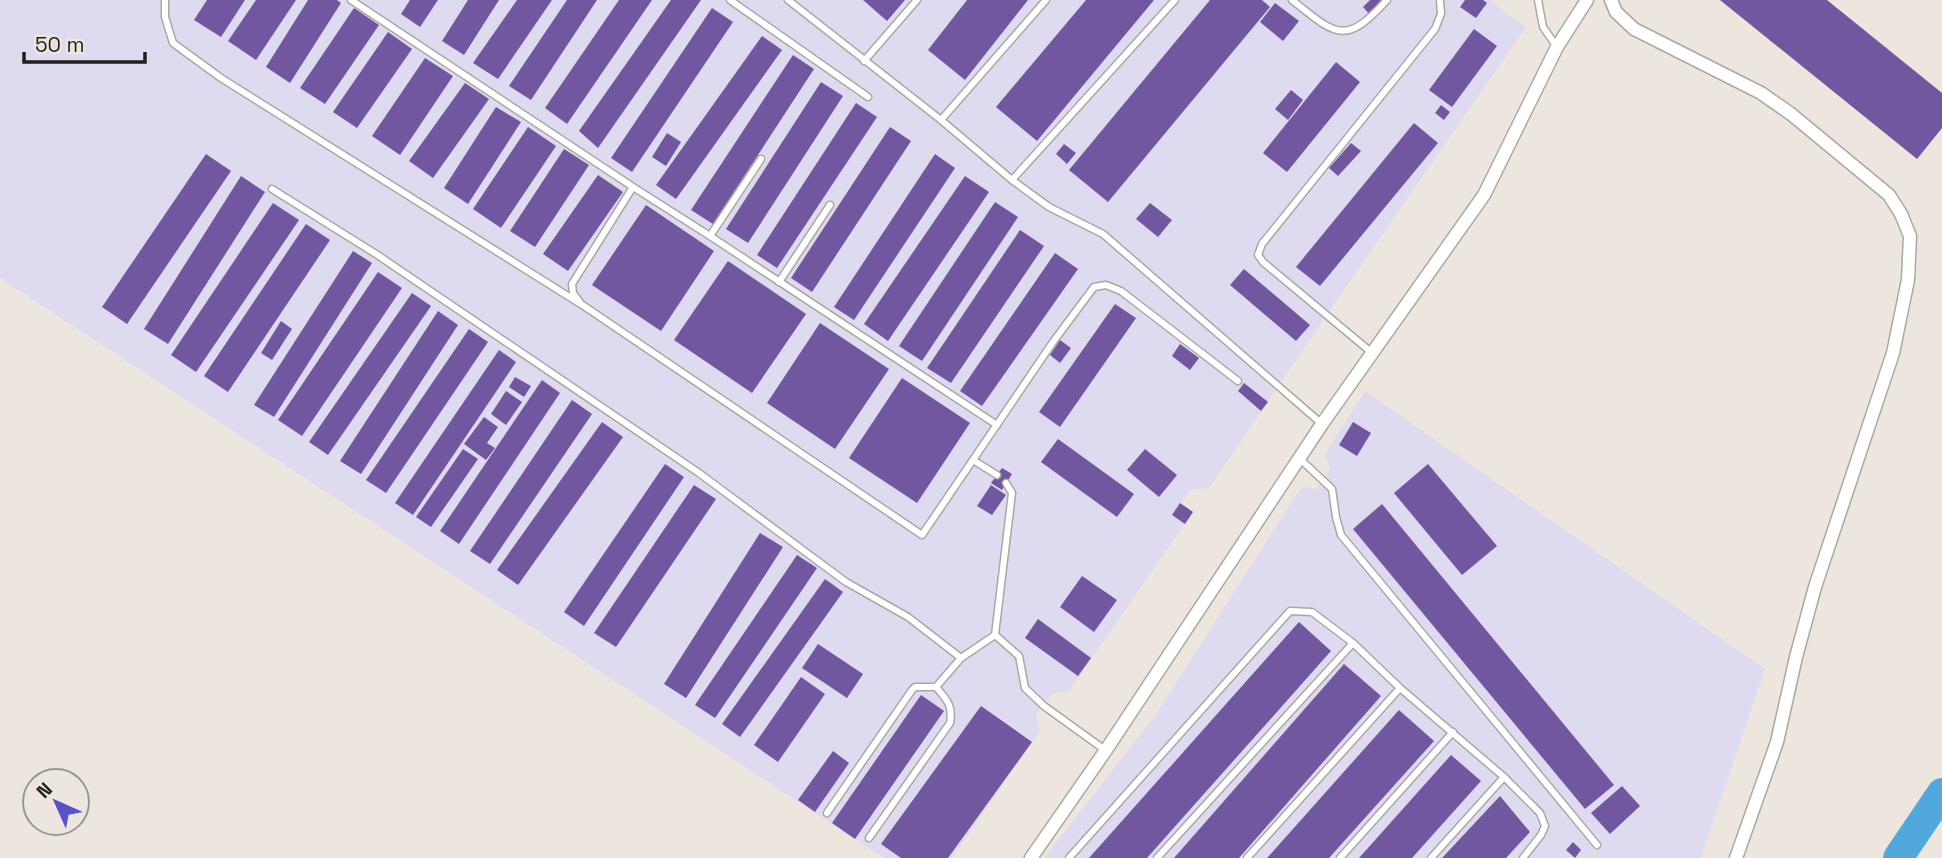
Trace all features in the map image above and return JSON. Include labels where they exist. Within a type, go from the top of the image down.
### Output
[{"type":"street","points":[[1031,858],[1371,352],[1484,195],[1557,47],[1587,0]]},
{"type":"street","points":[[1611,0],[1616,12],[1634,29],[1761,93],[1791,114],[1889,195],[1910,236],[1908,280],[1893,353],[1815,587],[1777,742],[1736,858]]},
{"type":"lane","points":[[165,0],[165,17],[173,43],[221,78],[581,304],[922,535],[1094,287],[1106,285],[1121,292],[1238,381]]},
{"type":"lane","points":[[351,0],[997,425]]},
{"type":"lane","points":[[730,0],[868,97]]},
{"type":"lane","points":[[864,61],[917,0]]},
{"type":"lane","points":[[941,120],[1046,0]]},
{"type":"lane","points":[[1012,180],[1175,0]]},
{"type":"lane","points":[[1292,0],[1320,23],[1339,32],[1351,32],[1371,18],[1387,0]]},
{"type":"lane","points":[[1371,352],[1258,255],[1262,244],[1435,29],[1441,15],[1440,0]]},
{"type":"lane","points":[[1538,0],[1543,27],[1557,47]]},
{"type":"lane","points":[[792,1],[1048,207],[1103,234],[1322,424]]},
{"type":"lane","points":[[710,236],[761,159]]},
{"type":"lane","points":[[581,304],[573,293],[572,284],[633,187]]},
{"type":"lane","points":[[272,189],[376,254],[699,473],[846,582],[908,618],[961,657]]},
{"type":"lane","points":[[779,282],[830,205]]},
{"type":"lane","points":[[1299,458],[1332,489],[1341,535],[1597,845]]},
{"type":"lane","points":[[973,460],[997,475]]},
{"type":"lane","points":[[995,635],[1012,493],[1006,483]]},
{"type":"lane","points":[[1069,858],[1290,611],[1312,612],[1353,643],[1399,688],[1504,777],[1540,813],[1545,826],[1523,858]]},
{"type":"lane","points":[[936,687],[961,657],[995,635]]},
{"type":"lane","points":[[995,635],[1019,656],[1025,688],[1044,706],[1106,750]]},
{"type":"lane","points":[[1157,858],[1353,643]]},
{"type":"lane","points":[[827,813],[912,690],[915,687],[936,687],[950,702],[950,723],[870,838]]},
{"type":"lane","points":[[1247,858],[1399,688]]},
{"type":"lane","points":[[1340,858],[1453,732]]},
{"type":"lane","points":[[1431,858],[1504,777]]},
{"type":"shaded area","points":[[0,0],[1489,0],[1526,27],[1209,488],[1191,490],[1181,503],[1193,512],[1069,691],[1053,693],[1036,715],[1040,731],[952,858],[884,858],[0,278]]},
{"type":"shaded area","points":[[1365,391],[1765,669],[1701,858],[1044,858],[1155,716],[1302,487],[1316,489],[1331,468],[1324,456]]},
{"type":"building","points":[[207,0],[245,0],[221,37],[194,20]]},
{"type":"building","points":[[256,0],[296,0],[256,60],[228,41]]},
{"type":"building","points":[[308,0],[337,0],[341,3],[290,83],[266,67]]},
{"type":"building","points":[[410,0],[438,0],[420,27],[401,14]]},
{"type":"building","points":[[468,0],[499,0],[464,55],[442,41]]},
{"type":"building","points":[[517,0],[552,0],[498,79],[473,63]]},
{"type":"building","points":[[567,0],[597,0],[531,100],[509,86]]},
{"type":"building","points":[[619,0],[652,0],[567,124],[545,108]]},
{"type":"building","points":[[671,0],[701,0],[598,148],[579,131]]},
{"type":"building","points":[[863,0],[905,0],[887,21]]},
{"type":"building","points":[[967,0],[1028,0],[965,80],[928,50]]},
{"type":"building","points":[[1086,0],[1154,0],[1037,141],[996,107]]},
{"type":"building","points":[[1210,0],[1262,0],[1270,7],[1108,202],[1069,170]]},
{"type":"building","points":[[1370,0],[1384,0],[1370,15],[1363,7]]},
{"type":"building","points":[[1465,0],[1483,0],[1487,3],[1476,18],[1460,7]]},
{"type":"building","points":[[1720,0],[1827,0],[1942,93],[1942,128],[1917,159]]},
{"type":"building","points":[[1275,3],[1299,21],[1283,41],[1260,22]]},
{"type":"building","points":[[354,8],[379,25],[325,104],[300,88]]},
{"type":"building","points":[[712,8],[733,22],[632,172],[611,158]]},
{"type":"building","points":[[1474,29],[1497,46],[1452,107],[1429,90]]},
{"type":"building","points":[[388,32],[412,49],[357,128],[333,112]]},
{"type":"building","points":[[762,36],[782,50],[676,199],[656,185]]},
{"type":"building","points":[[793,55],[814,69],[713,224],[691,210]]},
{"type":"building","points":[[425,58],[453,76],[400,155],[372,136]]},
{"type":"building","points":[[1336,62],[1360,82],[1287,172],[1263,153]]},
{"type":"building","points":[[821,82],[843,96],[748,243],[726,229]]},
{"type":"building","points":[[465,83],[489,99],[433,178],[409,161]]},
{"type":"building","points":[[1291,90],[1303,100],[1288,120],[1275,109]]},
{"type":"building","points":[[856,103],[877,117],[777,268],[757,255]]},
{"type":"building","points":[[1441,105],[1450,112],[1444,120],[1435,113]]},
{"type":"building","points":[[496,107],[521,122],[468,204],[444,188]]},
{"type":"building","points":[[1414,123],[1438,143],[1320,286],[1296,267]]},
{"type":"building","points":[[528,127],[556,146],[501,228],[473,209]]},
{"type":"building","points":[[890,127],[911,141],[812,292],[791,278]]},
{"type":"building","points":[[667,133],[681,142],[666,166],[652,157]]},
{"type":"building","points":[[1351,143],[1361,151],[1338,176],[1329,168]]},
{"type":"building","points":[[1064,144],[1076,153],[1067,164],[1056,154]]},
{"type":"building","points":[[564,149],[589,165],[535,247],[510,231]]},
{"type":"building","points":[[206,154],[231,171],[127,324],[102,307]]},
{"type":"building","points":[[935,154],[955,168],[854,320],[834,307]]},
{"type":"building","points":[[598,175],[623,192],[568,271],[543,254]]},
{"type":"building","points":[[241,176],[265,192],[168,344],[144,329]]},
{"type":"building","points":[[965,176],[989,192],[888,341],[864,324]]},
{"type":"building","points":[[995,202],[1018,217],[922,361],[899,346]]},
{"type":"building","points":[[273,203],[299,220],[196,372],[171,355]]},
{"type":"building","points":[[1150,203],[1172,220],[1158,237],[1136,219]]},
{"type":"building","points":[[646,205],[714,251],[661,331],[592,285]]},
{"type":"building","points":[[306,224],[330,240],[228,392],[204,376]]},
{"type":"building","points":[[1020,230],[1044,246],[951,383],[927,368]]},
{"type":"building","points":[[353,251],[372,263],[274,417],[254,405]]},
{"type":"building","points":[[1055,253],[1078,269],[982,406],[960,391]]},
{"type":"building","points":[[728,261],[806,314],[752,393],[674,340]]},
{"type":"building","points":[[1244,269],[1310,325],[1296,341],[1230,285]]},
{"type":"building","points":[[378,272],[402,288],[302,436],[278,420]]},
{"type":"building","points":[[412,293],[431,306],[328,455],[309,442]]},
{"type":"building","points":[[1115,304],[1136,318],[1060,427],[1039,412]]},
{"type":"building","points":[[438,311],[458,325],[361,474],[340,461]]},
{"type":"building","points":[[281,321],[292,329],[272,360],[261,353]]},
{"type":"building","points":[[820,323],[889,369],[835,449],[767,403]]},
{"type":"building","points":[[469,329],[488,342],[386,493],[366,480]]},
{"type":"building","points":[[1060,340],[1071,348],[1060,363],[1050,355]]},
{"type":"building","points":[[1180,344],[1199,358],[1190,370],[1172,356]]},
{"type":"building","points":[[499,350],[516,362],[413,515],[395,503]]},
{"type":"building","points":[[515,377],[531,386],[524,397],[509,387]]},
{"type":"building","points":[[902,378],[970,423],[917,503],[849,458]]},
{"type":"building","points":[[542,380],[560,393],[459,544],[440,531]]},
{"type":"building","points":[[1244,383],[1268,402],[1261,411],[1238,391]]},
{"type":"building","points":[[506,391],[522,402],[506,425],[491,414]]},
{"type":"building","points":[[572,400],[592,414],[490,564],[470,551]]},
{"type":"building","points":[[484,417],[498,427],[487,443],[495,448],[486,460],[464,444]]},
{"type":"building","points":[[602,422],[623,437],[518,585],[497,570]]},
{"type":"building","points":[[1353,422],[1371,433],[1357,456],[1339,445]]},
{"type":"building","points":[[1058,439],[1134,494],[1117,517],[1041,462]]},
{"type":"building","points":[[463,449],[478,459],[431,527],[416,517]]},
{"type":"building","points":[[1145,449],[1177,475],[1159,497],[1127,470]]},
{"type":"building","points":[[665,464],[684,477],[584,626],[564,612]]},
{"type":"building","points":[[1428,464],[1497,546],[1462,575],[1394,493]]},
{"type":"building","points":[[1002,468],[1012,474],[1002,490],[991,483]]},
{"type":"building","points":[[694,485],[716,499],[616,647],[594,633]]},
{"type":"building","points":[[991,485],[1006,495],[992,515],[977,506]]},
{"type":"building","points":[[1180,503],[1193,512],[1185,524],[1172,515]]},
{"type":"building","points":[[1382,504],[1614,785],[1585,809],[1353,529]]},
{"type":"building","points":[[760,533],[783,547],[686,698],[664,684]]},
{"type":"building","points":[[797,555],[817,568],[715,718],[695,705]]},
{"type":"building","points":[[1082,576],[1117,600],[1094,632],[1060,607]]},
{"type":"building","points":[[825,579],[843,592],[740,737],[722,724]]},
{"type":"building","points":[[1038,619],[1091,658],[1078,676],[1025,638]]},
{"type":"building","points":[[1299,622],[1331,651],[1147,858],[1089,858]]},
{"type":"building","points":[[818,644],[863,674],[847,698],[802,668]]},
{"type":"building","points":[[1344,664],[1381,696],[1239,858],[1174,858]]},
{"type":"building","points":[[801,677],[825,694],[778,762],[754,745]]},
{"type":"building","points":[[921,695],[944,711],[855,839],[832,823]]},
{"type":"building","points":[[981,706],[1032,742],[948,858],[901,858],[881,844]]},
{"type":"building","points":[[1399,710],[1434,741],[1329,858],[1267,858]]},
{"type":"building","points":[[833,751],[849,763],[815,812],[798,800]]},
{"type":"building","points":[[1451,755],[1481,781],[1412,858],[1359,858]]},
{"type":"building","points":[[1622,786],[1640,806],[1610,834],[1591,813]]},
{"type":"building","points":[[1500,796],[1530,832],[1506,858],[1442,858]]},
{"type":"building","points":[[1573,842],[1581,850],[1575,858],[1566,850]]},
{"type":"waterway","points":[[1898,858],[1942,793]]}]
